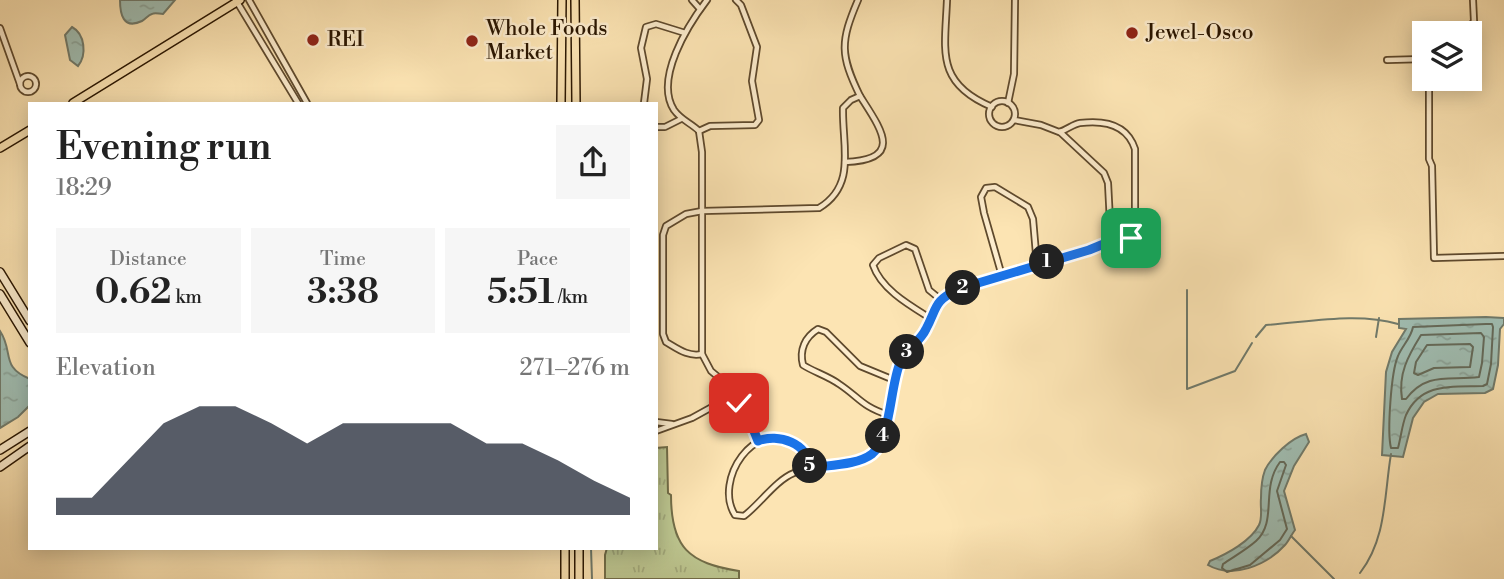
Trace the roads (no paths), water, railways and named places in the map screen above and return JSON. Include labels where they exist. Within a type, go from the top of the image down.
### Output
[{"type":"main road","points":[[561,102],[562,0]]},
{"type":"main road","points":[[575,0],[576,102]]},
{"type":"main road","points":[[75,102],[237,1]]},
{"type":"main road","points":[[0,148],[28,131]]},
{"type":"main road","points":[[0,272],[28,318]]},
{"type":"main road","points":[[0,294],[28,340]]},
{"type":"main road","points":[[0,450],[28,432]]},
{"type":"main road","points":[[0,467],[28,447]]},
{"type":"main road","points":[[565,550],[565,579]]},
{"type":"main road","points":[[579,550],[579,579]]},
{"type":"street","points":[[249,0],[306,102]]},
{"type":"street","points":[[692,0],[700,9]]},
{"type":"street","points":[[707,0],[685,33],[676,53],[668,85],[673,109],[681,119],[699,131],[702,141],[702,354],[711,370],[723,381]]},
{"type":"street","points":[[699,131],[710,127],[755,125],[759,120],[752,80],[757,47],[741,5],[736,0]]},
{"type":"street","points":[[845,162],[865,162],[878,155],[884,138],[850,75],[843,44],[846,27],[858,0]]},
{"type":"street","points":[[947,0],[945,58],[951,76],[962,90],[992,107]]},
{"type":"street","points":[[1008,103],[1014,74],[1015,0]]},
{"type":"street","points":[[1473,0],[1474,21]]},
{"type":"street","points":[[237,1],[297,102]]},
{"type":"street","points":[[644,102],[647,79],[641,48],[646,27],[656,24],[685,33]]},
{"type":"street","points":[[0,28],[20,84]]},
{"type":"street","points":[[1387,60],[1412,59]]},
{"type":"street","points":[[1429,91],[1434,258],[1504,256]]},
{"type":"street","points":[[702,354],[694,356],[684,352],[666,342],[663,334],[663,235],[666,226],[686,214],[702,211],[819,208],[831,200],[839,192],[845,162],[844,108],[851,100],[860,96]]},
{"type":"street","points":[[997,102],[1008,103],[1015,110],[1014,120],[1007,127],[997,126],[990,120],[992,107],[997,102]]},
{"type":"street","points":[[658,127],[665,127],[681,119]]},
{"type":"street","points":[[1014,120],[1041,125],[1059,132],[1104,173],[1108,183],[1111,241]]},
{"type":"street","points":[[810,468],[810,460],[786,439],[768,437],[758,441],[740,457],[731,481],[730,508],[735,515],[744,516],[758,506],[788,475],[869,456],[878,449],[901,360],[927,328],[940,299],[958,289],[1111,241],[1128,241],[1135,234],[1135,149],[1132,139],[1116,124],[1076,123],[1059,132]]},
{"type":"street","points":[[1002,276],[981,197],[986,188],[995,187],[1028,207],[1034,219],[1037,265]]},
{"type":"street","points":[[930,318],[899,297],[876,275],[873,265],[878,258],[906,245],[915,249],[929,290],[940,299]]},
{"type":"street","points":[[888,415],[868,408],[838,383],[803,365],[800,355],[805,341],[818,328],[826,331],[860,366],[894,380]]},
{"type":"street","points":[[732,379],[743,387],[744,396],[739,403],[728,406],[721,402],[717,391],[723,381],[732,379]]},
{"type":"street","points":[[658,430],[692,418],[721,402]]},
{"type":"street","points":[[739,403],[748,416],[758,441]]},
{"type":"street","points":[[658,422],[673,424]]},
{"type":"water","points":[[120,0],[175,0],[163,14],[153,13],[142,21],[131,23],[122,15]]},
{"type":"water","points":[[72,27],[80,34],[83,45],[83,56],[78,66],[70,60],[65,35]]},
{"type":"water","points":[[1504,318],[1500,329],[1498,365],[1493,389],[1485,393],[1438,394],[1424,402],[1413,418],[1403,457],[1382,455],[1386,372],[1392,352],[1406,329],[1399,328],[1399,319]]},
{"type":"water","points":[[0,331],[11,364],[28,378],[28,407],[0,428]]},
{"type":"water","points":[[1306,434],[1309,442],[1294,466],[1284,491],[1295,530],[1286,543],[1268,559],[1248,568],[1227,571],[1208,565],[1210,561],[1238,546],[1255,531],[1261,519],[1261,487],[1265,470],[1282,448]]},
{"type":"waterway","points":[[1187,290],[1187,389],[1235,371],[1252,343]]},
{"type":"waterway","points":[[1256,337],[1266,325],[1316,320],[1350,318],[1398,324]]},
{"type":"waterway","points":[[1376,337],[1379,318]]},
{"type":"waterway","points":[[1360,573],[1369,560],[1380,531],[1391,454]]},
{"type":"waterway","points":[[1291,536],[1334,579]]},
{"type":"waterway","points":[[591,550],[592,579]]},
{"type":"place","name":"Jewel-Osco","points":[[1132,33]]},
{"type":"place","name":"REI","points":[[313,40]]},
{"type":"place","name":"Whole Foods Market","points":[[472,41]]}]
